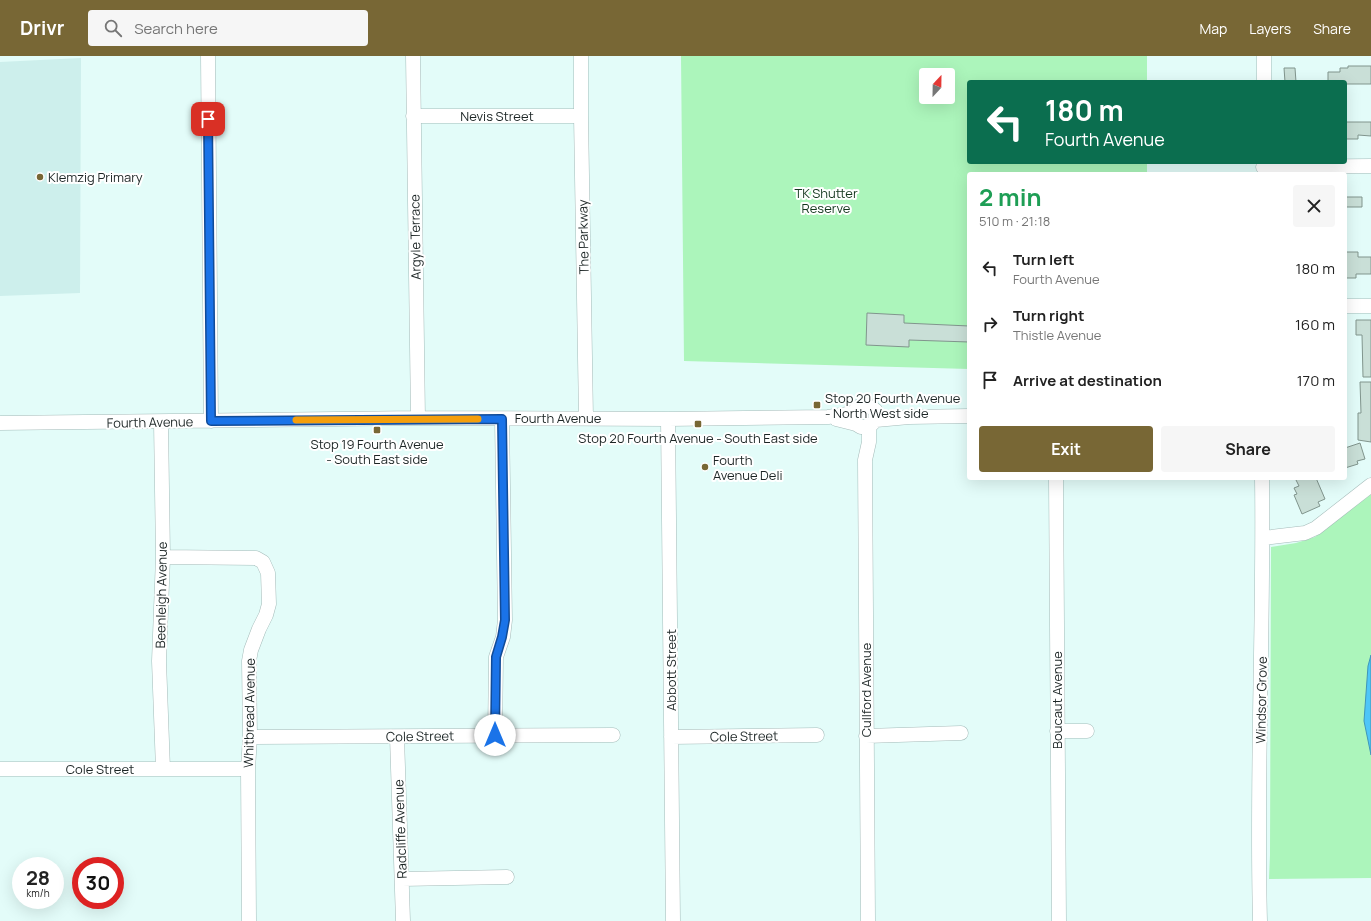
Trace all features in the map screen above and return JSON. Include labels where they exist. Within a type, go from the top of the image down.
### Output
[{"type":"street","points":[[208,56],[211,421]]},
{"type":"street","name":"Argyle Terrace","points":[[412,56],[418,418]]},
{"type":"street","name":"The Parkway","points":[[581,56],[586,418]]},
{"type":"street","points":[[1264,56],[1264,80]]},
{"type":"street","name":"Nevis Street","points":[[413,116],[581,116]]},
{"type":"street","points":[[1263,168],[1371,166]]},
{"type":"street","points":[[1347,306],[1371,306]]},
{"type":"street","name":"Fourth Avenue","points":[[0,423],[418,418],[668,419],[828,417],[865,420],[909,417],[967,416]]},
{"type":"street","points":[[495,735],[496,657],[505,620],[502,419]]},
{"type":"street","name":"Abbott Street","points":[[668,419],[673,921]]},
{"type":"street","name":"Cullford Avenue","points":[[865,420],[869,442],[865,460],[868,921]]},
{"type":"street","name":"Beenleigh Avenue","points":[[161,422],[163,557],[159,661],[163,769]]},
{"type":"street","name":"Boucaut Avenue","points":[[1056,480],[1059,921]]},
{"type":"street","name":"Windsor Grove","points":[[1260,921],[1258,857],[1263,538],[1262,480]]},
{"type":"street","points":[[1263,538],[1305,534],[1316,528],[1371,485]]},
{"type":"street","name":"Whitbread Avenue","points":[[163,557],[256,558],[263,562],[268,573],[269,604],[266,615],[251,650],[249,661],[249,921]]},
{"type":"street","points":[[1057,732],[1087,730]]},
{"type":"street","points":[[866,736],[960,733]]},
{"type":"street","name":"Cole Street","points":[[250,737],[613,735]]},
{"type":"street","name":"Cole Street","points":[[671,737],[817,736]]},
{"type":"street","name":"Radcliffe Avenue","points":[[397,737],[403,921]]},
{"type":"street","name":"Cole Street","points":[[0,769],[248,769]]},
{"type":"street","points":[[402,879],[507,877]]},
{"type":"shaded area","name":"Klemzig Primary","points":[[81,58],[80,293],[0,296],[0,62]]},
{"type":"green space","name":"TK Shutter Reserve","points":[[681,56],[1147,56],[1147,80],[967,80],[967,164],[1147,164],[1147,172],[967,172],[967,369],[684,361]]},
{"type":"green space","points":[[1371,494],[1371,878],[1269,879],[1271,547],[1296,543],[1315,537]]},
{"type":"water","points":[[1371,655],[1371,755],[1364,721],[1368,666]]},
{"type":"building","points":[[1348,66],[1371,66],[1371,84],[1347,84],[1347,80],[1328,80],[1328,72],[1340,72],[1340,68],[1348,68]]},
{"type":"building","points":[[1284,68],[1295,68],[1296,80],[1285,80]]},
{"type":"building","points":[[1347,122],[1371,122],[1371,136],[1358,135],[1358,139],[1347,139]]},
{"type":"building","points":[[1347,197],[1362,197],[1362,207],[1347,207]]},
{"type":"building","points":[[1347,252],[1358,252],[1358,257],[1371,257],[1371,274],[1356,274],[1356,278],[1347,278]]},
{"type":"building","points":[[867,313],[904,315],[904,323],[967,326],[967,342],[909,340],[909,347],[866,345]]},
{"type":"building","points":[[1356,320],[1371,320],[1371,377],[1363,377],[1362,335],[1356,335]]},
{"type":"building","points":[[1360,382],[1371,382],[1371,442],[1358,440],[1358,413],[1361,413]]},
{"type":"building","points":[[1360,443],[1365,459],[1357,461],[1358,464],[1347,467],[1347,447]]},
{"type":"building","points":[[1296,480],[1317,480],[1325,499],[1318,502],[1320,506],[1302,514],[1294,495],[1297,494],[1294,488],[1299,486]]},
{"type":"slow traffic","points":[[296,420],[418,418],[478,419]]},
{"type":"place","name":"Klemzig Primary","points":[[40,177]]},
{"type":"place","name":"Stop 20 Fourth Avenue - North West side","points":[[817,405]]},
{"type":"place","name":"Stop 20 Fourth Avenue - South East side","points":[[698,424]]},
{"type":"place","name":"Stop 19 Fourth Avenue - South East side","points":[[377,430]]},
{"type":"place","name":"Fourth Avenue Deli","points":[[705,467]]},
{"type":"route","points":[[208,119],[211,421],[402,418],[502,419],[505,620],[496,657],[495,735]]}]
